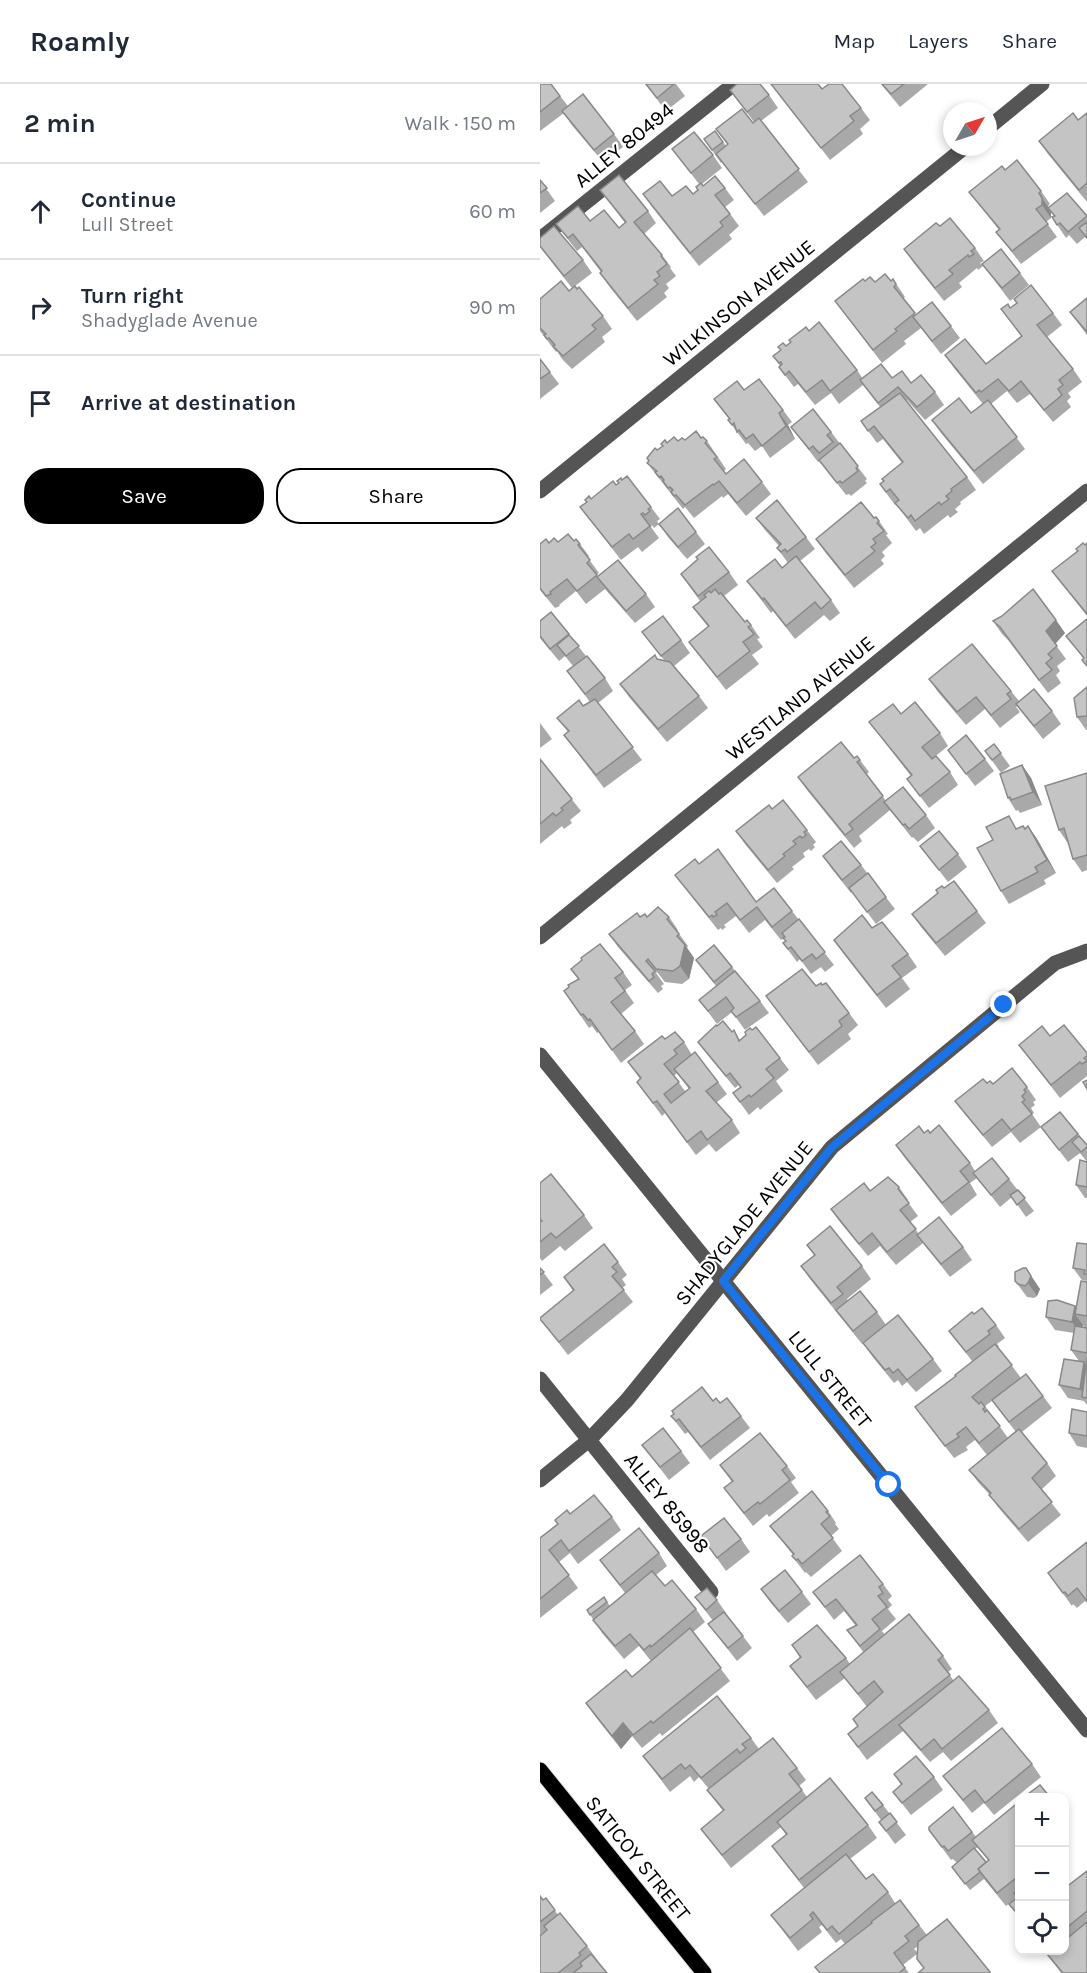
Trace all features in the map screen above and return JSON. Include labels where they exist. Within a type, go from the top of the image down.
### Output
[{"type":"main road","name":"SATICOY STREET","points":[[540,1770],[704,1973]]},
{"type":"street","name":"ALLEY 80494","points":[[540,239],[734,84]]},
{"type":"street","points":[[997,121],[1042,84]]},
{"type":"street","name":"WILKINSON AVENUE","points":[[540,491],[954,156]]},
{"type":"street","name":"WESTLAND AVENUE","points":[[540,937],[1087,491]]},
{"type":"street","name":"SHADYGLADE AVENUE","points":[[540,1480],[589,1440],[627,1400],[832,1147],[1055,963],[1087,951]]},
{"type":"street","name":"LULL STREET","points":[[540,1055],[1087,1730]]},
{"type":"street","name":"ALLEY 85998","points":[[540,1379],[711,1592]]},
{"type":"building","points":[[540,84],[551,84],[560,96],[540,112]]},
{"type":"building","points":[[646,84],[674,84],[657,98]]},
{"type":"building","points":[[737,84],[760,84],[769,95],[747,112],[730,90]]},
{"type":"building","points":[[771,84],[818,84],[822,89],[829,84],[842,84],[861,108],[850,116],[854,121],[821,148]]},
{"type":"building","points":[[882,84],[904,84],[891,94]]},
{"type":"building","points":[[583,94],[614,134],[594,150],[562,111]]},
{"type":"building","points":[[742,109],[753,123],[759,118],[799,169],[755,204],[716,154],[728,144],[716,129]]},
{"type":"building","points":[[1073,113],[1078,120],[1087,113],[1087,183],[1079,190],[1039,141]]},
{"type":"building","points":[[715,131],[723,142],[712,150],[704,139]]},
{"type":"building","points":[[694,132],[713,155],[691,173],[672,149]]},
{"type":"building","points":[[1017,160],[1041,191],[1039,193],[1042,205],[1036,209],[1048,224],[1012,251],[996,232],[1000,229],[969,192],[1002,166],[1005,170]]},
{"type":"building","points":[[619,175],[648,211],[634,222],[667,264],[657,272],[660,276],[654,280],[658,284],[628,308],[573,234],[568,238],[556,224],[578,206],[590,221],[604,210],[619,228],[626,222],[600,190]]},
{"type":"building","points":[[715,176],[725,188],[715,195],[730,214],[720,222],[723,226],[690,253],[643,194],[660,181],[672,196],[686,186],[693,194],[698,190],[696,187],[701,183],[703,186]]},
{"type":"building","points":[[540,180],[547,188],[540,193]]},
{"type":"building","points":[[1067,193],[1087,216],[1068,232],[1060,223],[1057,225],[1052,217],[1055,216],[1048,208]]},
{"type":"building","points":[[950,218],[975,248],[971,251],[974,254],[969,257],[968,255],[949,270],[953,274],[935,288],[904,249],[936,223],[940,226]]},
{"type":"building","points":[[1087,222],[1087,238],[1079,228]]},
{"type":"building","points":[[554,226],[583,260],[564,276],[540,246],[540,238]]},
{"type":"building","points":[[1001,249],[1020,273],[1002,288],[982,264]]},
{"type":"building","points":[[885,274],[891,281],[893,279],[896,284],[894,287],[915,313],[873,350],[835,301],[863,279],[865,281],[870,277],[875,282]]},
{"type":"building","points":[[561,281],[569,291],[575,286],[577,289],[579,287],[603,316],[592,325],[596,329],[563,356],[540,328],[540,299]]},
{"type":"building","points":[[1031,285],[1053,313],[1037,325],[1073,369],[1059,380],[1063,385],[1058,389],[1062,395],[1044,410],[1021,381],[1009,391],[998,379],[981,392],[979,390],[976,393],[945,355],[965,339],[986,364],[1022,336],[1001,309],[1008,304],[1010,308],[1017,303],[1014,299]]},
{"type":"building","points":[[1087,298],[1087,332],[1070,312]]},
{"type":"building","points":[[932,302],[951,326],[932,341],[913,317]]},
{"type":"building","points":[[819,322],[857,370],[830,391],[822,380],[806,392],[789,371],[785,375],[779,367],[781,362],[779,363],[773,356],[781,350],[778,347],[783,343],[786,346],[791,342],[789,340],[806,327],[809,331]]},
{"type":"building","points":[[540,359],[550,372],[540,379]]},
{"type":"building","points":[[881,364],[892,378],[902,371],[911,383],[921,375],[935,392],[917,407],[898,387],[878,403],[860,380]]},
{"type":"building","points":[[759,379],[783,410],[779,413],[786,426],[762,446],[753,434],[746,439],[739,430],[737,432],[734,423],[732,425],[714,399],[737,381],[744,390]]},
{"type":"building","points":[[900,393],[967,477],[951,489],[952,491],[946,496],[949,499],[941,505],[939,502],[915,521],[911,515],[908,518],[895,503],[899,500],[890,489],[886,492],[880,484],[884,481],[882,479],[903,462],[874,426],[868,431],[861,421]]},
{"type":"building","points":[[959,398],[971,413],[988,400],[1017,437],[974,471],[932,420]]},
{"type":"building","points":[[813,409],[831,432],[827,435],[833,442],[819,453],[813,446],[809,449],[791,427]]},
{"type":"building","points":[[696,431],[701,438],[707,441],[705,443],[717,457],[714,459],[726,474],[744,459],[762,482],[737,503],[719,481],[685,505],[676,495],[674,496],[671,492],[673,490],[668,488],[661,476],[659,477],[655,472],[657,471],[647,463],[649,461],[647,458],[655,448],[657,450],[663,446],[661,444],[665,440],[667,443],[674,437],[678,441],[682,438],[685,440]]},
{"type":"building","points":[[840,443],[858,466],[856,468],[858,471],[842,483],[840,481],[837,483],[819,460]]},
{"type":"building","points":[[627,476],[651,507],[645,515],[641,514],[650,526],[633,539],[629,534],[612,547],[580,507],[587,502],[585,500],[589,496],[591,499],[613,481],[616,485],[619,483],[617,481]]},
{"type":"building","points":[[777,500],[806,537],[787,552],[785,549],[781,552],[777,548],[781,544],[756,518]]},
{"type":"building","points":[[861,502],[874,518],[876,517],[879,521],[877,523],[884,531],[873,539],[876,543],[871,547],[875,551],[845,575],[816,539]]},
{"type":"building","points":[[678,508],[696,532],[678,547],[659,524]]},
{"type":"building","points":[[568,534],[580,544],[578,545],[590,560],[587,563],[597,575],[577,591],[567,579],[546,596],[540,588],[540,544],[546,539],[549,543],[554,538],[558,542]]},
{"type":"building","points":[[1083,543],[1085,545],[1087,543],[1087,614],[1052,571],[1078,551],[1076,549]]},
{"type":"building","points":[[709,547],[729,572],[698,596],[681,574],[698,559],[696,557]]},
{"type":"building","points":[[796,556],[831,600],[821,609],[815,602],[786,626],[747,581],[775,559],[782,568]]},
{"type":"building","points":[[618,560],[646,594],[626,611],[597,577]]},
{"type":"building","points":[[715,589],[745,622],[747,620],[751,625],[748,627],[754,634],[743,642],[750,651],[717,677],[689,642],[709,626],[693,607],[706,597],[704,595]]},
{"type":"building","points":[[1033,589],[1056,620],[1046,631],[1057,646],[1048,654],[1052,658],[1046,663],[1052,670],[1039,680],[1000,627],[993,621]]},
{"type":"building","points":[[551,612],[569,634],[550,649],[540,636],[540,621]]},
{"type":"building","points":[[663,616],[681,640],[661,656],[642,632]]},
{"type":"building","points":[[1087,619],[1087,666],[1082,660],[1084,658],[1066,636]]},
{"type":"building","points":[[569,635],[579,646],[566,656],[557,645]]},
{"type":"building","points":[[972,644],[1011,691],[1007,694],[1011,699],[991,715],[976,697],[957,712],[929,679]]},
{"type":"building","points":[[655,655],[657,659],[670,662],[699,696],[658,729],[620,684]]},
{"type":"building","points":[[587,656],[605,678],[585,694],[567,671]]},
{"type":"building","points":[[1087,687],[1087,716],[1077,717],[1074,698]]},
{"type":"building","points":[[1034,689],[1052,711],[1034,726],[1016,704]]},
{"type":"building","points":[[595,699],[633,747],[596,775],[564,735],[569,731],[557,718],[579,700],[583,706]]},
{"type":"building","points":[[915,702],[940,733],[922,747],[932,759],[936,756],[950,772],[920,796],[907,779],[912,775],[869,722],[893,704],[901,714]]},
{"type":"building","points":[[966,735],[985,759],[966,774],[948,750]]},
{"type":"building","points":[[841,742],[854,758],[857,756],[860,760],[857,762],[883,796],[849,824],[853,829],[845,835],[798,777]]},
{"type":"building","points":[[994,744],[1001,753],[992,760],[985,751]]},
{"type":"building","points":[[540,759],[572,799],[561,808],[563,810],[556,816],[553,813],[540,824]]},
{"type":"building","points":[[1022,765],[1033,792],[1011,800],[1010,797],[1008,798],[1000,774]]},
{"type":"building","points":[[1087,773],[1087,855],[1073,859],[1064,828],[1059,830],[1045,786]]},
{"type":"building","points":[[903,787],[926,815],[909,829],[884,802]]},
{"type":"building","points":[[783,800],[807,830],[804,832],[806,835],[793,841],[796,844],[768,870],[736,831],[769,805],[772,809]]},
{"type":"building","points":[[1009,816],[1016,829],[1023,826],[1025,829],[1028,826],[1047,860],[1035,867],[1038,872],[1001,891],[977,848],[993,840],[986,827]]},
{"type":"building","points":[[939,831],[958,854],[939,870],[920,846]]},
{"type":"building","points":[[841,841],[861,865],[842,880],[823,856]]},
{"type":"building","points":[[718,849],[756,902],[774,888],[792,911],[772,927],[757,907],[740,920],[727,903],[715,912],[717,915],[709,917],[675,875],[695,859],[699,864]]},
{"type":"building","points":[[868,873],[886,897],[867,912],[849,888]]},
{"type":"building","points":[[954,881],[977,911],[936,943],[912,914],[938,893],[936,890]]},
{"type":"building","points":[[658,907],[669,917],[667,919],[685,945],[680,966],[673,971],[656,969],[648,959],[646,961],[655,971],[652,974],[654,977],[649,981],[609,934],[637,913],[640,917],[645,914],[647,917]]},
{"type":"building","points":[[862,915],[872,928],[882,922],[908,954],[892,966],[901,977],[877,995],[834,940]]},
{"type":"building","points":[[799,919],[825,952],[816,959],[812,954],[802,961],[791,947],[788,949],[783,943],[786,941],[782,933]]},
{"type":"building","points":[[600,944],[623,972],[615,978],[625,991],[611,1002],[635,1031],[612,1050],[590,1019],[581,1015],[564,991],[569,987],[568,985],[579,979],[571,969],[582,960],[581,958]]},
{"type":"building","points":[[714,945],[732,967],[714,982],[696,960]]},
{"type":"building","points":[[802,969],[816,986],[826,983],[849,1013],[839,1021],[842,1026],[809,1052],[766,996]]},
{"type":"building","points":[[735,971],[760,1001],[736,1017],[731,1011],[734,1008],[726,997],[708,1011],[699,1000]]},
{"type":"building","points":[[723,1021],[732,1032],[734,1030],[739,1041],[746,1035],[745,1032],[756,1027],[780,1058],[766,1069],[774,1078],[751,1097],[749,1095],[740,1102],[733,1093],[741,1087],[730,1073],[726,1076],[698,1042]]},
{"type":"building","points":[[1064,1025],[1087,1053],[1084,1058],[1087,1061],[1082,1064],[1080,1062],[1051,1085],[1019,1045],[1042,1026],[1050,1036]]},
{"type":"building","points":[[675,1032],[684,1042],[674,1050],[677,1054],[664,1064],[679,1082],[664,1094],[671,1103],[690,1088],[674,1069],[695,1052],[718,1082],[706,1091],[732,1120],[707,1140],[701,1131],[687,1142],[657,1101],[653,1103],[637,1082],[641,1078],[628,1062],[662,1036],[665,1039]]},
{"type":"building","points":[[1012,1068],[1027,1087],[1022,1096],[1025,1100],[1022,1102],[1032,1114],[1011,1130],[1002,1119],[983,1135],[955,1101],[983,1079],[993,1084]]},
{"type":"building","points":[[1060,1112],[1078,1134],[1059,1150],[1041,1127]]},
{"type":"building","points":[[939,1125],[970,1163],[960,1171],[969,1182],[942,1203],[896,1145],[919,1126],[924,1133],[928,1130],[930,1133]]},
{"type":"building","points":[[1079,1136],[1087,1145],[1081,1152],[1072,1142]]},
{"type":"building","points":[[992,1158],[1009,1179],[991,1195],[973,1173]]},
{"type":"building","points":[[1080,1160],[1087,1162],[1087,1187],[1076,1185]]},
{"type":"building","points":[[551,1174],[584,1215],[556,1238],[551,1233],[540,1242],[540,1222],[542,1221],[540,1219],[540,1183]]},
{"type":"building","points":[[888,1177],[899,1187],[898,1189],[909,1203],[900,1210],[916,1229],[887,1252],[872,1233],[859,1244],[831,1209],[864,1183],[870,1191]]},
{"type":"building","points":[[1018,1190],[1025,1198],[1017,1205],[1010,1195]]},
{"type":"building","points":[[939,1217],[963,1247],[941,1264],[917,1235]]},
{"type":"building","points":[[830,1226],[862,1266],[837,1287],[843,1294],[831,1303],[801,1266],[815,1255],[807,1245]]},
{"type":"building","points":[[1077,1243],[1087,1244],[1087,1274],[1084,1274],[1085,1270],[1073,1268]]},
{"type":"building","points":[[604,1244],[618,1262],[612,1267],[617,1272],[612,1276],[624,1290],[559,1342],[540,1318],[574,1290],[564,1277]]},
{"type":"building","points":[[1026,1268],[1031,1276],[1025,1286],[1015,1281],[1015,1272]]},
{"type":"building","points":[[1081,1281],[1087,1282],[1087,1316],[1075,1314]]},
{"type":"building","points":[[860,1291],[877,1312],[853,1331],[836,1310]]},
{"type":"building","points":[[1057,1300],[1075,1306],[1072,1322],[1046,1317],[1048,1301]]},
{"type":"building","points":[[982,1308],[996,1325],[988,1331],[990,1334],[966,1352],[949,1331],[972,1312],[974,1314]]},
{"type":"building","points":[[898,1315],[933,1359],[907,1380],[898,1369],[893,1373],[889,1368],[885,1370],[863,1343]]},
{"type":"building","points":[[1075,1326],[1087,1328],[1087,1353],[1071,1350]]},
{"type":"building","points":[[995,1344],[1012,1365],[972,1397],[979,1404],[981,1402],[985,1407],[983,1409],[985,1412],[987,1410],[1000,1426],[979,1443],[966,1427],[957,1434],[959,1437],[945,1446],[915,1407]]},
{"type":"building","points":[[1087,1357],[1087,1398],[1082,1397]]},
{"type":"building","points":[[1064,1359],[1084,1362],[1080,1389],[1059,1385]]},
{"type":"building","points":[[1026,1374],[1043,1396],[1009,1422],[992,1400]]},
{"type":"building","points":[[702,1387],[713,1401],[716,1398],[720,1403],[727,1398],[741,1416],[701,1447],[679,1419],[676,1421],[671,1416],[674,1414],[672,1411]]},
{"type":"building","points":[[1072,1409],[1087,1412],[1087,1436],[1069,1433]]},
{"type":"building","points":[[663,1428],[681,1451],[660,1467],[642,1445]]},
{"type":"building","points":[[1019,1429],[1047,1463],[1032,1478],[1052,1502],[1019,1529],[989,1495],[991,1493],[969,1470]]},
{"type":"building","points":[[760,1433],[787,1466],[782,1470],[790,1480],[760,1504],[758,1502],[744,1513],[724,1488],[733,1481],[720,1465]]},
{"type":"building","points":[[812,1491],[828,1511],[826,1512],[830,1516],[821,1524],[833,1538],[802,1564],[792,1556],[794,1554],[770,1526]]},
{"type":"building","points":[[594,1495],[612,1517],[569,1551],[561,1540],[549,1550],[569,1575],[540,1599],[540,1538],[558,1524],[555,1520],[567,1510],[570,1514]]},
{"type":"building","points":[[724,1518],[741,1539],[717,1558],[701,1536]]},
{"type":"building","points":[[639,1528],[659,1553],[620,1585],[600,1560]]},
{"type":"building","points":[[1087,1542],[1087,1601],[1077,1588],[1068,1596],[1065,1592],[1063,1593],[1048,1573]]},
{"type":"building","points":[[860,1555],[883,1584],[879,1587],[883,1593],[878,1596],[887,1607],[872,1619],[880,1629],[860,1646],[847,1630],[857,1625],[836,1599],[825,1607],[813,1592]]},
{"type":"building","points":[[785,1570],[802,1592],[779,1611],[761,1589]]},
{"type":"building","points":[[652,1571],[665,1586],[672,1580],[696,1609],[651,1647],[650,1645],[644,1650],[630,1634],[615,1646],[593,1620]]},
{"type":"building","points":[[707,1588],[717,1600],[706,1610],[695,1597]]},
{"type":"building","points":[[604,1597],[607,1602],[590,1615],[587,1610]]},
{"type":"building","points":[[724,1612],[743,1636],[728,1648],[708,1624]]},
{"type":"building","points":[[909,1614],[943,1656],[938,1660],[950,1675],[858,1747],[848,1734],[858,1726],[853,1719],[883,1692],[874,1681],[858,1694],[840,1672]]},
{"type":"building","points":[[817,1625],[846,1658],[807,1687],[790,1666],[801,1657],[792,1645]]},
{"type":"building","points":[[690,1628],[721,1668],[653,1723],[651,1721],[633,1735],[623,1723],[612,1736],[586,1703],[626,1670],[632,1677]]},
{"type":"building","points":[[959,1676],[989,1710],[942,1749],[934,1739],[921,1750],[899,1725]]},
{"type":"building","points":[[717,1696],[751,1738],[742,1744],[746,1748],[740,1753],[737,1749],[701,1778],[690,1765],[685,1769],[681,1764],[662,1779],[643,1756]]},
{"type":"building","points":[[1002,1728],[1032,1764],[985,1803],[975,1790],[963,1800],[943,1776]]},
{"type":"building","points":[[773,1738],[797,1768],[789,1774],[802,1790],[722,1855],[701,1829],[724,1810],[707,1790]]},
{"type":"building","points":[[916,1756],[934,1777],[902,1803],[893,1792],[902,1784],[894,1774]]},
{"type":"building","points":[[830,1778],[868,1825],[799,1880],[772,1846],[787,1834],[777,1822]]},
{"type":"building","points":[[1040,1785],[1047,1793],[1029,1793]]},
{"type":"building","points":[[872,1792],[883,1805],[875,1811],[865,1798]]},
{"type":"building","points":[[1015,1805],[1015,1879],[997,1893],[978,1869],[989,1860],[972,1840]]},
{"type":"building","points":[[953,1807],[972,1832],[948,1851],[944,1846],[942,1847],[929,1827]]},
{"type":"building","points":[[890,1813],[897,1822],[886,1831],[879,1822]]},
{"type":"building","points":[[974,1848],[986,1862],[978,1869],[980,1872],[965,1884],[952,1867]]},
{"type":"building","points":[[846,1854],[866,1879],[873,1874],[888,1892],[839,1934],[832,1926],[827,1930],[813,1912],[810,1915],[813,1919],[790,1938],[771,1915]]},
{"type":"building","points":[[1087,1871],[1087,1911],[1069,1926],[1069,1901],[1069,1885]]},
{"type":"building","points":[[540,1896],[543,1900],[546,1898],[555,1910],[540,1922]]},
{"type":"building","points":[[1015,1899],[1015,1911],[1009,1904]]},
{"type":"building","points":[[900,1900],[919,1925],[905,1936],[909,1941],[894,1953],[905,1968],[899,1973],[820,1973],[815,1967]]},
{"type":"building","points":[[560,1913],[587,1946],[579,1953],[581,1955],[558,1973],[540,1973],[540,1936],[547,1930],[544,1926]]},
{"type":"building","points":[[947,1919],[989,1973],[918,1973],[924,1968],[917,1959],[918,1942]]},
{"type":"building","points":[[1087,1922],[1087,1973],[1063,1973],[1048,1955],[1069,1955],[1069,1937]]},
{"type":"building","points":[[591,1954],[607,1973],[573,1973],[582,1966],[580,1963]]},
{"type":"route","points":[[889,1485],[723,1281],[832,1147],[1004,1005]]}]
